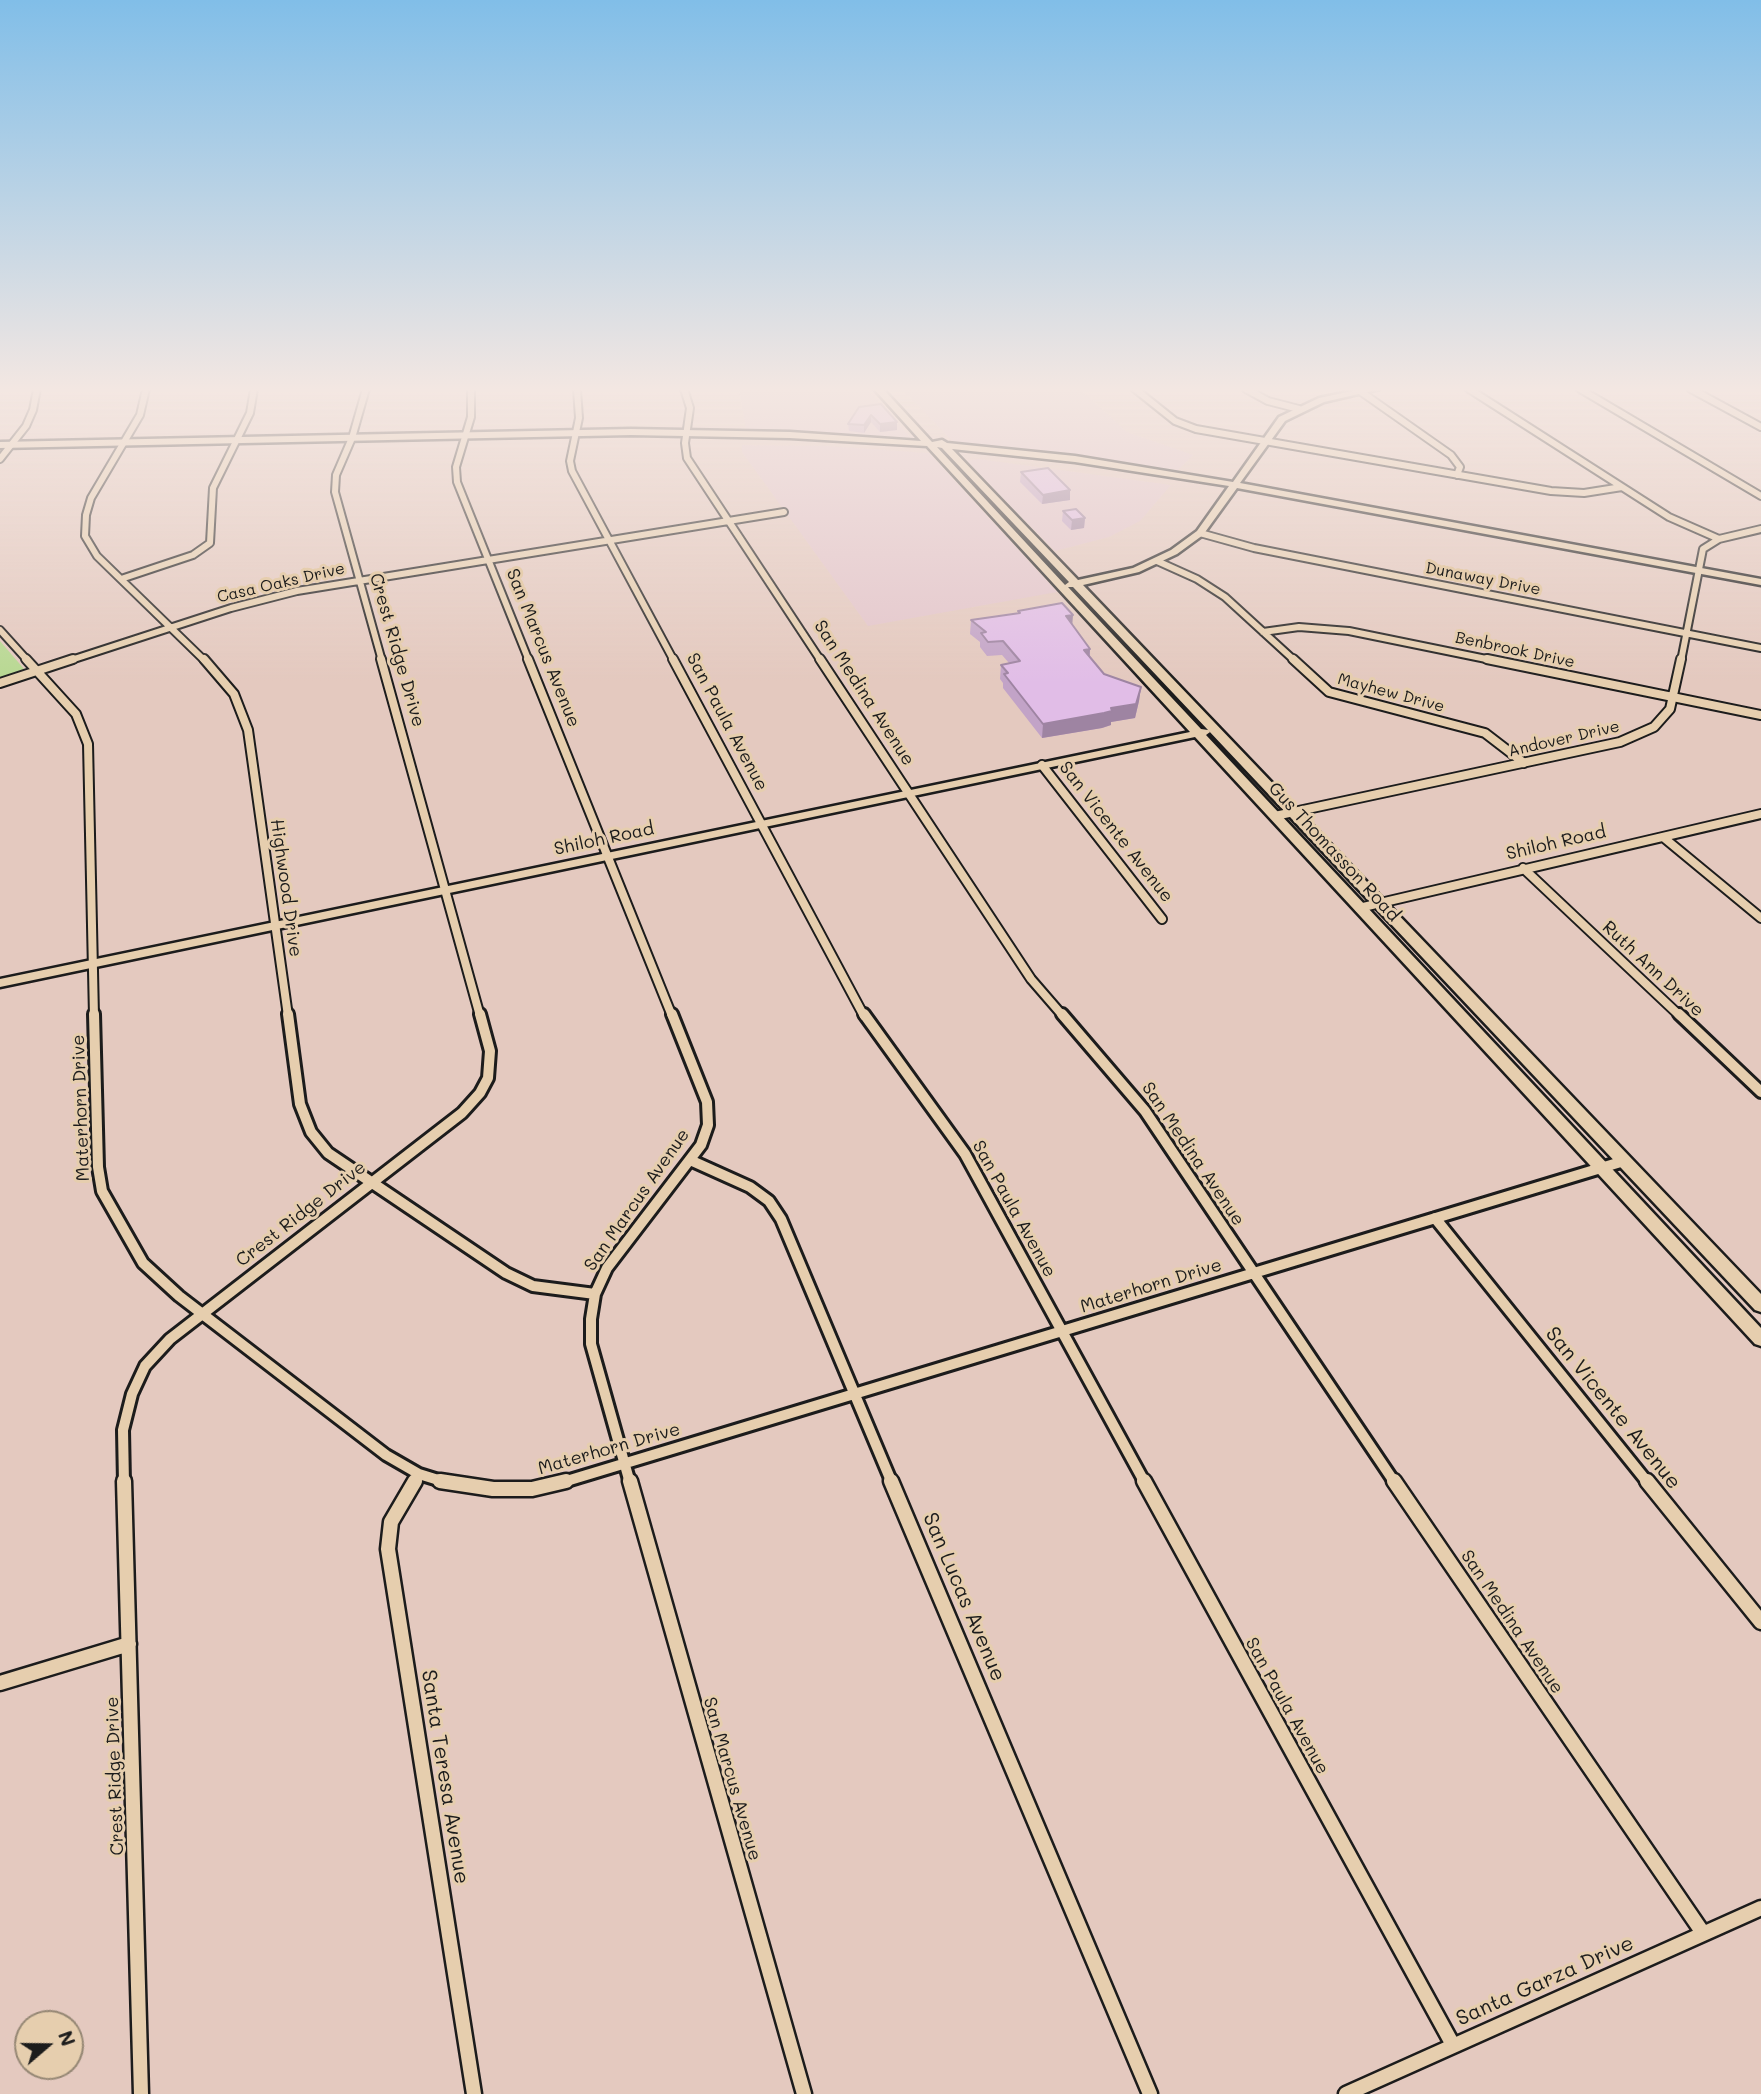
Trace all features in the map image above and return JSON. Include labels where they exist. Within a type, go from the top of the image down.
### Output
[{"type":"main road","name":"Gus Thomasson Road","points":[[969,487],[1761,1339]]},
{"type":"main road","points":[[969,487],[986,489]]},
{"type":"main road","name":"Gus Thomasson Road","points":[[983,487],[1761,1305]]},
{"type":"main road","points":[[1062,587],[1109,578],[1157,562],[1200,533],[1233,487],[1699,573],[1761,587]]},
{"type":"main road","points":[[1010,530],[1024,528]]},
{"type":"main road","points":[[1699,573],[1761,582]]},
{"type":"main road","name":"Shiloh Road","points":[[0,983],[1216,729]]},
{"type":"main road","points":[[1483,1040],[1503,1034]]},
{"type":"street","name":"Highwood Drive","points":[[98,487],[91,498],[85,528],[90,547],[220,675],[234,694],[248,730],[300,1104],[311,1132],[328,1153],[506,1273],[533,1286],[595,1294]]},
{"type":"street","points":[[121,579],[193,555],[210,543],[214,487]]},
{"type":"street","name":"Crest Ridge Drive","points":[[141,2094],[123,1430],[132,1394],[145,1366],[170,1339],[461,1113],[480,1093],[488,1078],[490,1051],[335,487]]},
{"type":"street","name":"San Marcus Avenue","points":[[459,487],[707,1102],[708,1125],[701,1145],[607,1268],[595,1294],[591,1344],[804,2094]]},
{"type":"street","name":"San Paula Avenue","points":[[581,487],[866,1019],[965,1154],[1453,2045]]},
{"type":"street","name":"San Medina Avenue","points":[[706,487],[1031,979],[1145,1111],[1703,1933]]},
{"type":"street","points":[[1529,487],[1584,494],[1622,487],[1669,517],[1718,539],[1761,529]]},
{"type":"street","points":[[1745,487],[1761,496]]},
{"type":"street","name":"Casa Oaks Drive","points":[[0,683],[267,598],[359,579],[784,512]]},
{"type":"street","name":"Dunaway Drive","points":[[1200,533],[1254,548],[1761,648]]},
{"type":"street","name":"Andover Drive","points":[[1275,816],[1524,763],[1640,735],[1661,722],[1674,697],[1703,549],[1718,539]]},
{"type":"street","name":"Mayhew Drive","points":[[1157,562],[1211,587],[1329,692],[1343,698],[1485,733],[1524,763]]},
{"type":"street","name":"Benbrook Drive","points":[[1263,632],[1300,627],[1349,631],[1761,715]]},
{"type":"street","name":"Materhorn Drive","points":[[0,630],[76,715],[89,744],[98,1167],[102,1191],[114,1216],[143,1263],[201,1314],[386,1455],[419,1474],[469,1487],[506,1490],[555,1484],[1624,1161]]},
{"type":"street","name":"San Vicente Avenue","points":[[1042,765],[1162,919]]},
{"type":"street","name":"Shiloh Road","points":[[1359,908],[1761,814]]},
{"type":"street","points":[[1664,836],[1761,918]]},
{"type":"street","name":"Ruth Ann Drive","points":[[1523,868],[1761,1092]]},
{"type":"street","name":"San Lucas Avenue","points":[[690,1160],[750,1186],[769,1201],[781,1219],[1150,2094]]},
{"type":"street","name":"San Vicente Avenue","points":[[1434,1218],[1761,1622]]},
{"type":"street","name":"Santa Teresa Avenue","points":[[419,1474],[391,1522],[388,1549],[474,2094]]},
{"type":"street","points":[[0,1684],[129,1644]]},
{"type":"street","name":"Santa Garza Drive","points":[[1346,2094],[1761,1908]]},
{"type":"shaded area","points":[[767,487],[960,487],[1057,592],[868,626]]},
{"type":"shaded area","points":[[992,487],[1170,487],[1140,521],[1109,537],[1055,551]]},
{"type":"green space","points":[[0,641],[25,670],[0,680]]},
{"type":"building","points":[[1035,487],[1067,487],[1070,490],[1043,495]]},
{"type":"building","points":[[1076,509],[1085,518],[1072,520],[1063,511]]},
{"type":"building","points":[[1062,603],[1073,615],[1066,616],[1090,649],[1084,650],[1104,674],[1141,687],[1136,704],[1043,724],[1004,674],[1008,673],[1001,665],[1020,661],[1003,641],[988,642],[981,633],[986,632],[971,620],[1020,613],[1018,611]]}]
